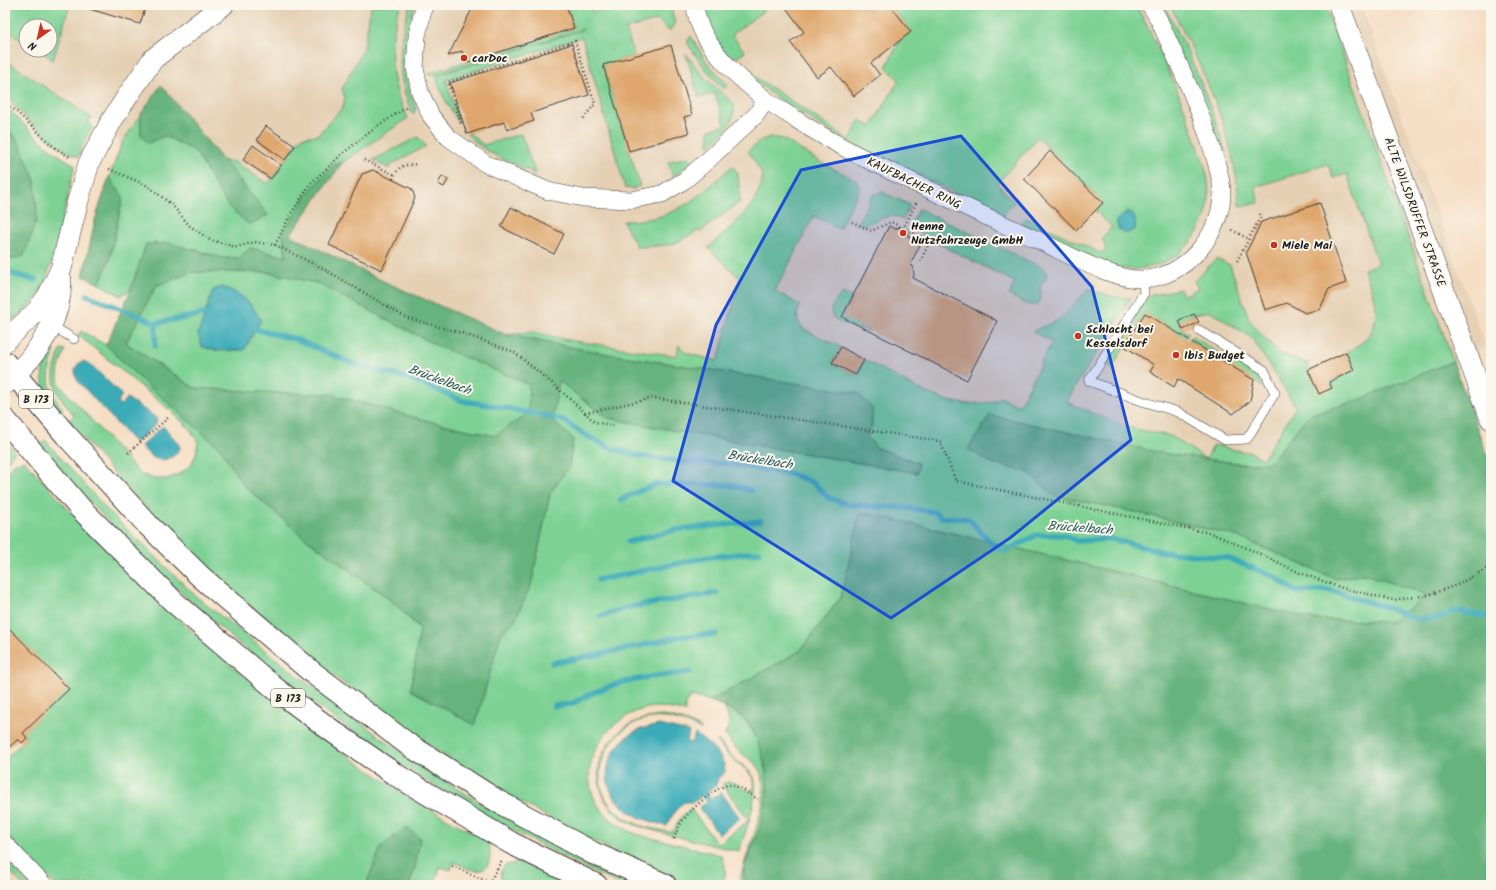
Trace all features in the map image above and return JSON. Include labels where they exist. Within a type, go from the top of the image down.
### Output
[{"type":"main road","name":"B 173","points":[[8,374],[148,525],[201,577],[314,672],[409,745],[499,802],[593,853],[665,885]]},
{"type":"main road","name":"B 173","points":[[5,420],[80,508],[174,602],[277,690],[396,775],[510,843],[596,885]]},
{"type":"street","points":[[5,341],[37,311],[48,296],[61,269],[77,204],[89,164],[112,120],[153,59],[223,5]]},
{"type":"street","points":[[426,5],[423,11],[417,36],[415,68],[420,92],[431,116],[448,137],[486,164],[548,191],[583,198],[631,200],[662,194],[685,180],[708,160],[756,115],[766,100]]},
{"type":"street","name":"KAUFBACHER RING","points":[[695,5],[696,13],[706,39],[735,73],[766,100],[811,130],[905,179],[1117,276],[1143,279],[1163,276],[1189,261],[1207,241],[1217,220],[1222,197],[1221,175],[1201,115],[1158,18],[1150,5]]},
{"type":"street","name":"ALTE WILSDRUFFER STRASSE","points":[[1339,5],[1491,419]]},
{"type":"street","points":[[8,374],[39,346],[52,326],[57,312],[61,292],[61,269]]},
{"type":"street","points":[[5,845],[44,885]]},
{"type":"lane","points":[[1143,279],[1144,293],[1090,381],[1142,401],[1178,412],[1225,440],[1246,439],[1275,394],[1264,370],[1200,330]]},
{"type":"lane","points":[[52,326],[74,339]]},
{"type":"path","points":[[70,5],[78,8]]},
{"type":"path","points":[[462,124],[448,82],[575,41],[595,104],[583,119]]},
{"type":"path","points":[[5,101],[54,147],[76,161]]},
{"type":"path","points":[[275,245],[290,215],[310,184],[342,154],[379,125],[407,107]]},
{"type":"path","points":[[364,160],[395,175]]},
{"type":"path","points":[[393,179],[397,170],[404,165],[417,164]]},
{"type":"path","points":[[107,168],[148,186],[172,205],[190,226],[210,240],[236,247],[255,242],[275,245],[322,268],[407,318],[462,333],[514,352],[595,422],[615,426]]},
{"type":"path","points":[[903,228],[912,210]]},
{"type":"path","points":[[1237,261],[1260,218],[1259,211]]},
{"type":"path","points":[[852,222],[871,231],[891,222],[930,242],[920,262]]},
{"type":"path","points":[[1231,229],[1249,239]]},
{"type":"path","points":[[585,413],[653,398],[940,441],[956,481],[1210,533],[1256,552],[1300,573],[1342,588],[1393,600],[1428,595],[1457,585],[1491,566]]},
{"type":"path","points":[[128,453],[169,417]]},
{"type":"path","points":[[674,839],[676,831],[683,819],[692,810],[723,786],[732,785],[758,799]]},
{"type":"path","points":[[489,883],[510,843]]},
{"type":"path","points":[[452,866],[495,885]]},
{"type":"highlighted area","points":[[961,136],[1092,287],[1131,440],[1010,538],[891,618],[673,481],[716,325],[801,170]]},
{"type":"shaded area","points":[[5,5],[1361,5],[1486,347],[1361,399],[1269,463],[1244,464],[1167,454],[858,393],[602,353],[507,335],[387,283],[290,235],[342,163],[408,118],[399,100],[268,215],[161,86],[122,143],[92,118],[5,60]]},
{"type":"shaded area","points":[[5,834],[55,885],[5,885]]},
{"type":"green space","points":[[5,5],[62,5],[69,8],[58,44],[58,18],[18,18],[18,38],[5,30]]},
{"type":"green space","points":[[372,5],[401,5],[397,15],[393,37],[392,59],[394,81],[400,102],[408,118],[342,163],[333,165],[309,192],[283,233],[286,257],[250,248],[239,258],[222,258],[197,250],[146,244],[131,289],[121,296],[99,284],[109,261],[123,197],[109,177],[122,143],[141,114],[141,135],[165,136],[195,151],[228,206],[268,215],[223,160],[228,162],[233,161],[268,184],[298,141],[303,137],[318,135],[343,107],[345,98],[342,89],[364,48]]},
{"type":"green space","points":[[410,5],[415,5],[408,31],[405,57],[408,83],[416,109],[413,115],[407,101],[401,74],[400,60],[403,33]]},
{"type":"green space","points":[[566,5],[589,5],[592,12],[616,5],[670,5],[675,23],[669,31],[658,20],[626,29],[634,56],[603,65],[640,186],[635,187],[635,189],[625,188],[582,37],[446,80],[459,123],[446,101],[438,83],[436,76],[584,29],[430,76],[429,73],[574,28]]},
{"type":"green space","points":[[701,5],[767,5],[768,7],[732,35],[745,52],[738,57],[727,57],[712,36]]},
{"type":"green space","points":[[890,5],[934,5],[936,8],[941,5],[1136,5],[1153,37],[1175,85],[1206,170],[1209,188],[1207,213],[1202,225],[1194,237],[1175,257],[1161,264],[1145,268],[1129,269],[1109,264],[1021,224],[1024,219],[1028,219],[1101,253],[1105,250],[1105,245],[1102,238],[1112,227],[1095,211],[1103,203],[1050,151],[1038,137],[997,184],[1014,202],[1003,216],[837,136],[779,99],[749,77],[751,74],[849,140],[860,120],[871,127],[899,80],[886,67],[900,40],[911,32]]},
{"type":"green space","points":[[1157,5],[1164,5],[1191,59],[1226,153],[1221,155]]},
{"type":"green space","points":[[1170,5],[1325,5],[1453,361],[1361,399],[1309,415],[1269,463],[1244,464],[1167,454],[989,462],[1029,472],[1055,496],[1130,511],[1236,536],[1336,579],[1364,574],[1428,595],[1391,622],[1311,619],[861,512],[841,597],[800,651],[710,701],[691,696],[685,705],[685,712],[661,707],[644,709],[629,715],[615,725],[603,737],[595,751],[590,767],[590,784],[598,806],[607,816],[624,828],[636,834],[721,855],[726,870],[725,877],[721,885],[696,886],[686,884],[588,838],[529,807],[471,773],[415,736],[361,697],[257,612],[207,567],[147,509],[68,421],[74,415],[57,392],[54,377],[57,360],[61,349],[65,350],[59,371],[59,384],[140,474],[155,479],[167,479],[181,473],[191,465],[196,454],[198,442],[190,429],[170,410],[78,335],[81,331],[106,345],[144,382],[221,449],[244,486],[304,537],[393,602],[420,629],[411,690],[475,725],[501,633],[514,622],[531,585],[550,493],[569,466],[573,439],[552,420],[559,381],[608,418],[917,473],[918,463],[877,448],[866,437],[872,425],[857,393],[602,353],[507,335],[535,332],[567,340],[677,356],[679,345],[686,353],[718,361],[740,278],[708,248],[733,225],[751,205],[757,195],[761,185],[762,175],[748,151],[760,141],[770,137],[783,139],[820,162],[856,180],[859,186],[859,190],[839,229],[814,216],[775,291],[800,305],[797,315],[800,325],[805,330],[841,347],[832,363],[856,375],[864,360],[927,393],[953,402],[965,404],[984,403],[995,401],[1000,397],[1019,406],[1052,342],[1033,332],[1060,319],[1073,307],[1088,289],[1114,297],[1131,298],[1067,402],[1125,427],[1171,436],[1206,459],[1214,445],[1244,452],[1249,451],[1263,459],[1296,407],[1252,338],[1210,311],[1194,314],[1179,321],[1183,330],[1189,333],[1185,338],[1145,313],[1111,369],[1107,362],[1127,327],[1147,296],[1180,289],[1184,296],[1198,288],[1194,281],[1216,259],[1230,265],[1249,319],[1257,330],[1280,353],[1308,363],[1308,370],[1332,388],[1329,382],[1354,370],[1346,352],[1368,336],[1374,326],[1376,316],[1373,294],[1364,269],[1378,264],[1347,174],[1333,178],[1328,164],[1255,187],[1259,203],[1245,206],[1239,205],[1231,153],[1224,127],[1205,77]]},
{"type":"green space","points":[[691,36],[707,63],[728,85],[724,89],[706,70],[688,44],[688,40]]},
{"type":"green space","points":[[686,54],[704,77],[734,104],[731,122],[709,146],[709,130],[725,125],[715,93],[699,98]]},
{"type":"green space","points":[[5,60],[92,118],[88,123],[93,126],[78,157],[57,146],[5,97]]},
{"type":"green space","points":[[161,85],[268,215],[249,225],[228,206],[195,151],[165,136],[148,143],[141,135],[141,114]]},
{"type":"green space","points":[[5,105],[46,145],[75,165],[55,251],[46,280],[36,299],[16,318],[5,320],[5,259],[8,260],[19,143],[5,125]]},
{"type":"green space","points":[[5,125],[19,143],[35,180],[37,219],[24,256],[8,260],[5,259]]},
{"type":"green space","points":[[470,133],[484,145],[521,134],[536,175],[531,174],[532,172],[506,161],[481,147],[467,134]]},
{"type":"green space","points":[[418,137],[426,146],[391,165],[389,169],[373,160]]},
{"type":"green space","points":[[687,157],[691,159],[692,162],[673,177],[668,162]]},
{"type":"green space","points":[[342,163],[290,235],[387,283],[507,335],[602,353],[858,393],[872,408],[872,425],[867,437],[877,448],[918,463],[917,473],[608,418],[559,381],[552,420],[573,439],[569,466],[550,494],[531,585],[514,622],[501,633],[475,725],[411,690],[420,628],[393,602],[304,537],[244,486],[221,449],[144,382],[106,345],[131,289],[146,244],[170,243],[222,258],[239,258],[250,248],[286,257],[283,233],[309,192],[333,165]],"holes":[[[192,272],[266,272],[317,283],[434,344],[529,385],[528,414],[495,436],[416,418],[331,394],[194,388],[126,343],[156,286]]]},
{"type":"green space","points":[[732,166],[738,173],[740,202],[700,232],[698,231],[671,245],[637,247],[623,221],[653,218],[675,210],[696,198]]},
{"type":"green space","points":[[109,177],[123,197],[109,261],[99,284],[83,276],[95,220]]},
{"type":"green space","points":[[882,192],[910,205],[903,220],[892,215],[863,225],[858,223],[873,195]]},
{"type":"green space","points":[[919,209],[1046,270],[1047,276],[1040,286],[1040,302],[1037,305],[1027,304],[1009,295],[1015,282],[933,241],[915,229],[911,223]]},
{"type":"green space","points":[[192,272],[266,272],[317,283],[434,344],[530,385],[528,414],[495,436],[416,418],[331,394],[194,388],[126,343],[156,286]]},
{"type":"green space","points":[[843,293],[852,297],[843,317],[870,331],[843,324],[832,316],[831,310],[835,302]]},
{"type":"green space","points":[[1192,336],[1259,378],[1263,387],[1189,340]]},
{"type":"green space","points":[[55,350],[50,367],[49,381],[53,394],[63,409],[60,411],[45,390],[42,378],[46,353]]},
{"type":"green space","points":[[1453,361],[1491,466],[1491,885],[744,885],[744,868],[757,835],[766,804],[767,775],[762,754],[749,723],[735,712],[710,701],[800,651],[841,597],[860,512],[1311,619],[1391,622],[1427,595],[1364,574],[1336,579],[1236,536],[1130,511],[1055,496],[1029,473],[989,462],[968,449],[990,415],[1167,454],[1244,464],[1269,463],[1309,415],[1361,399]]},
{"type":"green space","points":[[45,440],[109,512],[199,599],[311,686],[391,745],[435,775],[500,815],[547,841],[636,885],[622,885],[612,881],[502,825],[438,788],[339,722],[276,674],[164,577],[95,507],[40,445]]},
{"type":"green space","points":[[5,442],[15,451],[5,465]]},
{"type":"green space","points":[[24,460],[76,518],[131,575],[169,611],[225,660],[311,729],[371,772],[402,792],[489,842],[490,857],[487,866],[484,869],[474,870],[453,862],[451,870],[440,867],[434,885],[409,885],[415,868],[381,847],[366,885],[55,885],[5,833],[5,759],[27,738],[23,733],[68,689],[5,624],[5,474],[15,463]]},
{"type":"green space","points":[[724,707],[738,714],[747,722],[756,738],[763,756],[767,777],[767,798],[763,819],[748,856],[743,877],[744,885],[739,885],[761,810],[764,795],[763,781],[757,766],[731,743],[725,734],[729,720]]},
{"type":"green space","points":[[663,716],[693,724],[702,729],[701,730],[690,724],[677,720],[664,718],[651,718],[637,722],[646,718]]},
{"type":"green space","points":[[636,722],[622,731],[612,742],[604,756],[600,770],[601,785],[606,799],[617,812],[635,823],[649,828],[671,832],[681,817],[690,808],[718,844],[748,820],[738,851],[654,831],[628,822],[614,812],[606,801],[599,783],[600,761],[612,739],[624,728]]},
{"type":"green space","points":[[718,740],[732,757],[751,773],[755,782],[755,791],[749,820],[722,784],[726,782],[734,783],[751,792],[754,787],[754,782],[748,772],[728,754],[717,742]]},
{"type":"green space","points":[[406,827],[420,838],[415,868],[409,885],[366,885],[381,847]]},
{"type":"green space","points":[[8,863],[30,885],[23,885],[5,866],[5,864]]},
{"type":"green space","points":[[518,863],[531,866],[570,885],[507,885],[500,876],[501,871],[505,865]]},
{"type":"water","points":[[1127,211],[1134,217],[1135,230],[1125,234],[1118,228],[1116,221]]},
{"type":"water","points":[[222,287],[235,292],[245,299],[261,320],[244,350],[218,351],[202,347],[198,334],[213,290]]},
{"type":"water","points":[[83,361],[91,365],[122,395],[117,403],[121,405],[127,398],[155,417],[157,420],[156,424],[137,442],[133,441],[77,380],[75,371],[78,364]]},
{"type":"water","points":[[163,426],[178,443],[180,448],[176,454],[171,457],[159,460],[150,455],[141,446]]},
{"type":"water","points":[[659,725],[689,732],[687,742],[692,743],[695,734],[710,745],[722,759],[725,772],[718,778],[716,786],[694,802],[684,802],[675,811],[667,826],[638,817],[623,807],[615,798],[609,787],[607,777],[608,766],[612,756],[618,746],[626,738],[638,730]]},
{"type":"water","points":[[721,792],[740,818],[719,834],[699,808]]},
{"type":"building","points":[[87,5],[151,5],[150,7],[146,6],[140,24],[86,8]]},
{"type":"building","points":[[474,5],[566,5],[574,28],[465,63],[462,51],[448,56]]},
{"type":"building","points":[[784,5],[890,5],[911,32],[871,63],[880,75],[854,96],[831,67],[817,77],[790,42],[804,32]]},
{"type":"building","points":[[572,44],[589,95],[531,113],[534,121],[507,130],[504,122],[467,134],[450,83]]},
{"type":"building","points":[[671,45],[692,115],[684,117],[689,133],[629,151],[603,65]]},
{"type":"building","points":[[266,126],[295,146],[285,160],[257,140]]},
{"type":"building","points":[[253,145],[281,165],[271,179],[243,160]]},
{"type":"building","points":[[1050,151],[1103,203],[1076,230],[1024,179]]},
{"type":"building","points":[[373,170],[412,189],[415,198],[382,270],[329,245],[362,174]]},
{"type":"building","points":[[442,176],[448,180],[444,187],[438,184]]},
{"type":"building","points":[[1320,203],[1346,283],[1329,289],[1320,309],[1305,313],[1287,303],[1265,310],[1246,252],[1261,222]]},
{"type":"building","points":[[511,207],[564,234],[554,254],[501,227]]},
{"type":"building","points":[[889,226],[895,229],[899,227],[907,231],[908,236],[921,243],[910,265],[913,266],[913,278],[997,321],[967,380],[842,317]]},
{"type":"building","name":"Ibis Budget","points":[[1145,313],[1254,380],[1250,401],[1233,414],[1178,379],[1174,387],[1150,372],[1154,365],[1124,346]]},
{"type":"building","points":[[1194,314],[1199,322],[1183,330],[1179,321]]},
{"type":"building","points":[[841,347],[864,360],[856,375],[832,363]]},
{"type":"building","points":[[1346,352],[1354,370],[1329,382],[1332,388],[1319,394],[1308,370]]},
{"type":"building","points":[[5,624],[69,689],[23,733],[27,738],[22,743],[18,739],[5,751]]},
{"type":"waterway","name":"Brückelbach","points":[[5,272],[36,280]]},
{"type":"waterway","name":"Brückelbach","points":[[87,295],[156,323],[204,314],[210,315]]},
{"type":"waterway","points":[[155,346],[156,323]]},
{"type":"waterway","name":"Brückelbach","points":[[249,327],[295,339],[354,364],[414,380],[463,401],[496,406],[563,420],[585,435],[608,447],[639,456],[684,462],[730,464],[791,474],[814,483],[827,497],[849,505],[905,508],[935,512],[941,517],[969,519],[996,548],[1005,551],[1037,535],[1064,535],[1077,541],[1111,539],[1164,552],[1227,558],[1273,576],[1296,592],[1329,590],[1391,609],[1415,619],[1440,618],[1454,611],[1491,617]]},
{"type":"waterway","points":[[620,500],[656,484],[730,485],[751,490]]},
{"type":"waterway","points":[[628,542],[674,530],[761,521]]},
{"type":"waterway","points":[[598,580],[709,557],[759,552]]},
{"type":"waterway","points":[[600,616],[631,607],[717,593]]},
{"type":"waterway","points":[[552,663],[621,650],[678,637],[716,634]]},
{"type":"waterway","points":[[554,706],[571,704],[592,693],[619,683],[690,672]]},
{"type":"waterway","points":[[702,787],[704,794],[713,806]]},
{"type":"place","name":"carDoc","points":[[464,58]]},
{"type":"place","name":"Henne Nutzfahrzeuge GmbH","points":[[903,233]]},
{"type":"place","name":"Miele Mai","points":[[1274,245]]},
{"type":"place","name":"Schlacht bei Kesselsdorf","points":[[1078,336]]},
{"type":"place","name":"Ibis Budget","points":[[1176,355]]}]
